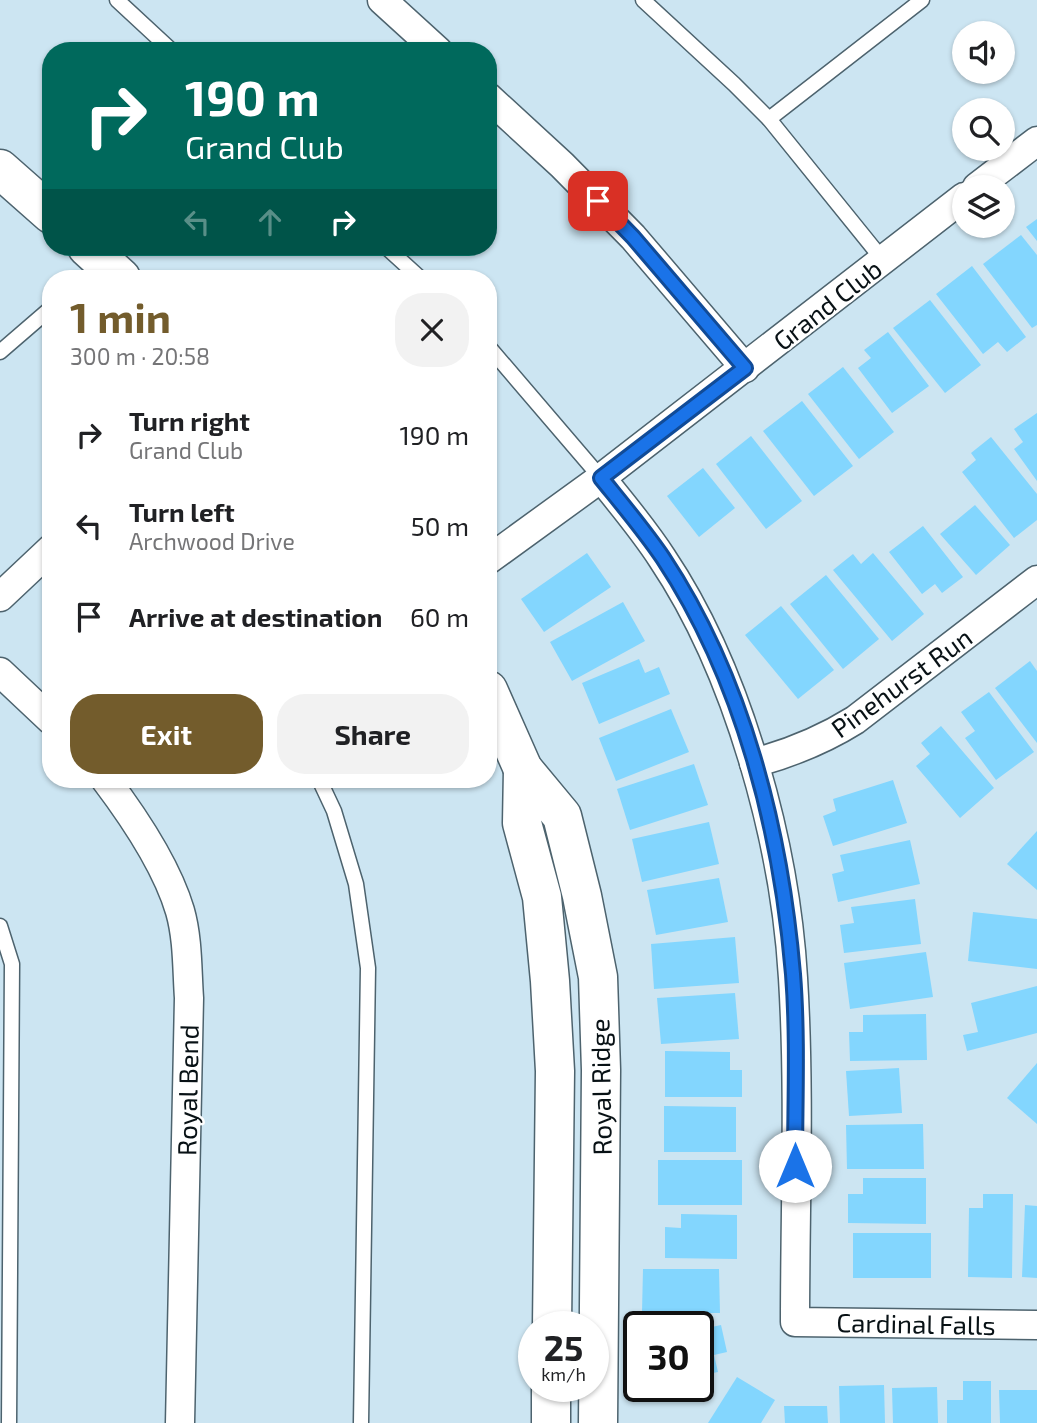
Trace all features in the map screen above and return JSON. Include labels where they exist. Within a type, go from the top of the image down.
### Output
[{"type":"street","points":[[382,0],[428,42]]},
{"type":"street","points":[[497,105],[562,165],[633,237],[745,368]]},
{"type":"street","points":[[993,175],[1037,141]]},
{"type":"street","points":[[0,169],[42,206]]},
{"type":"street","name":"Grand Club","points":[[497,553],[601,478],[952,206]]},
{"type":"street","points":[[601,478],[663,559],[687,600],[731,695],[754,763]]},
{"type":"street","points":[[0,597],[42,557]]},
{"type":"street","name":"Pinehurst Run","points":[[754,763],[790,753],[826,738],[855,720],[1037,580]]},
{"type":"street","points":[[0,672],[42,712]]},
{"type":"street","name":"Royal Ridge","points":[[497,710],[523,769],[562,816],[582,895],[598,977],[601,1070],[598,1423]]},
{"type":"street","name":"Cardinal Falls","points":[[754,763],[779,870],[793,976],[796,1322],[1037,1325]]},
{"type":"street","name":"Royal Ridge","points":[[523,769],[523,823],[542,897],[551,994],[555,1070],[552,1311]]},
{"type":"street","name":"Royal Bend","points":[[112,788],[134,818],[156,857],[180,911],[184,936],[189,998],[180,1423]]},
{"type":"street","points":[[551,1402],[551,1423]]},
{"type":"lane","points":[[117,0],[163,42]]},
{"type":"lane","points":[[643,0],[769,119],[883,260]]},
{"type":"lane","points":[[769,119],[922,0]]},
{"type":"lane","points":[[396,256],[412,270]]},
{"type":"lane","points":[[0,352],[42,316]]},
{"type":"lane","points":[[497,357],[601,478]]},
{"type":"lane","points":[[323,788],[334,811],[356,884],[368,968],[361,1423]]},
{"type":"lane","points":[[0,926],[12,964],[9,1423]]},
{"type":"building","points":[[1037,219],[1037,241],[1026,227]]},
{"type":"building","points":[[1021,235],[1037,255],[1037,325],[1032,328],[983,264]]},
{"type":"building","points":[[972,266],[1026,337],[1007,352],[998,342],[983,354],[936,294]]},
{"type":"building","points":[[930,300],[981,365],[945,393],[893,328]]},
{"type":"building","points":[[888,332],[929,386],[892,413],[858,368],[871,358],[864,350]]},
{"type":"building","points":[[843,367],[894,432],[859,459],[808,394]]},
{"type":"building","points":[[802,401],[853,466],[814,496],[763,431]]},
{"type":"building","points":[[1037,413],[1037,481],[1014,449],[1023,442],[1014,429]]},
{"type":"building","points":[[751,436],[802,501],[766,529],[716,464]]},
{"type":"building","points":[[991,437],[1037,494],[1037,520],[1014,538],[962,472],[976,460],[971,453]]},
{"type":"building","points":[[703,468],[735,508],[699,537],[667,496]]},
{"type":"building","points":[[975,505],[1010,545],[976,575],[940,534]]},
{"type":"building","points":[[923,526],[963,577],[942,593],[935,584],[922,594],[889,552]]},
{"type":"building","points":[[587,553],[611,587],[544,632],[521,599]]},
{"type":"building","points":[[873,553],[924,614],[892,641],[833,570],[853,554],[861,564]]},
{"type":"building","points":[[826,575],[879,639],[843,669],[790,604]]},
{"type":"building","points":[[623,602],[645,641],[572,681],[550,642]]},
{"type":"building","points":[[781,606],[834,670],[798,699],[745,635]]},
{"type":"building","points":[[639,659],[645,673],[659,667],[670,694],[599,724],[582,683]]},
{"type":"building","points":[[1030,661],[1037,671],[1037,743],[995,688]]},
{"type":"building","points":[[989,692],[1034,752],[996,780],[965,738],[975,731],[961,712]]},
{"type":"building","points":[[671,709],[689,752],[616,781],[599,738]]},
{"type":"building","points":[[941,726],[994,788],[960,818],[916,766],[930,754],[921,743]]},
{"type":"building","points":[[694,764],[708,805],[630,830],[617,789]]},
{"type":"building","points":[[893,780],[907,823],[833,846],[823,816],[836,811],[833,799]]},
{"type":"building","points":[[709,822],[719,864],[642,882],[632,839]]},
{"type":"building","points":[[1037,831],[1037,890],[1007,864]]},
{"type":"building","points":[[910,840],[920,884],[838,902],[832,874],[844,871],[840,855]]},
{"type":"building","points":[[719,878],[728,922],[656,935],[647,890]]},
{"type":"building","points":[[915,899],[921,944],[844,953],[840,925],[854,923],[851,907]]},
{"type":"building","points":[[973,912],[1037,919],[1037,969],[968,961]]},
{"type":"building","points":[[735,937],[739,983],[654,989],[651,944]]},
{"type":"building","points":[[926,952],[933,997],[850,1009],[844,963]]},
{"type":"building","points":[[1037,986],[1037,1033],[967,1051],[963,1035],[978,1032],[971,1003]]},
{"type":"building","points":[[735,993],[739,1039],[661,1044],[657,998]]},
{"type":"building","points":[[926,1014],[927,1060],[850,1061],[849,1032],[863,1032],[863,1015]]},
{"type":"building","points":[[665,1051],[730,1052],[730,1070],[742,1070],[742,1097],[665,1097]]},
{"type":"building","points":[[1037,1063],[1037,1124],[1007,1098]]},
{"type":"building","points":[[899,1068],[902,1113],[849,1116],[846,1071]]},
{"type":"building","points":[[664,1106],[736,1107],[736,1152],[664,1152]]},
{"type":"building","points":[[923,1124],[924,1169],[847,1169],[846,1125]]},
{"type":"building","points":[[658,1160],[742,1160],[742,1205],[658,1205]]},
{"type":"building","points":[[863,1178],[926,1178],[926,1224],[848,1223],[848,1194],[863,1194]]},
{"type":"building","points":[[983,1194],[1013,1194],[1012,1278],[968,1277],[969,1208],[983,1208]]},
{"type":"building","points":[[1025,1205],[1037,1206],[1037,1278],[1022,1277]]},
{"type":"building","points":[[681,1214],[737,1215],[737,1259],[665,1258],[665,1227],[681,1228]]},
{"type":"building","points":[[853,1233],[931,1233],[931,1278],[853,1278]]},
{"type":"building","points":[[643,1269],[719,1269],[720,1313],[642,1311]]},
{"type":"building","points":[[721,1325],[727,1352],[714,1355],[714,1327]]},
{"type":"building","points":[[714,1355],[718,1372],[714,1373]]},
{"type":"building","points":[[737,1377],[775,1400],[761,1423],[708,1423]]},
{"type":"building","points":[[963,1381],[991,1381],[991,1423],[947,1423],[947,1400],[963,1400]]},
{"type":"building","points":[[884,1385],[885,1423],[840,1423],[839,1386]]},
{"type":"building","points":[[937,1387],[938,1423],[893,1423],[892,1388]]},
{"type":"building","points":[[999,1390],[1037,1390],[1037,1423],[1000,1423]]},
{"type":"building","points":[[784,1406],[827,1406],[828,1423],[785,1423]]},
{"type":"route","points":[[598,201],[633,237],[745,368],[601,478],[663,559],[687,600],[731,695],[754,763],[779,870],[793,976],[795,1166]]}]
